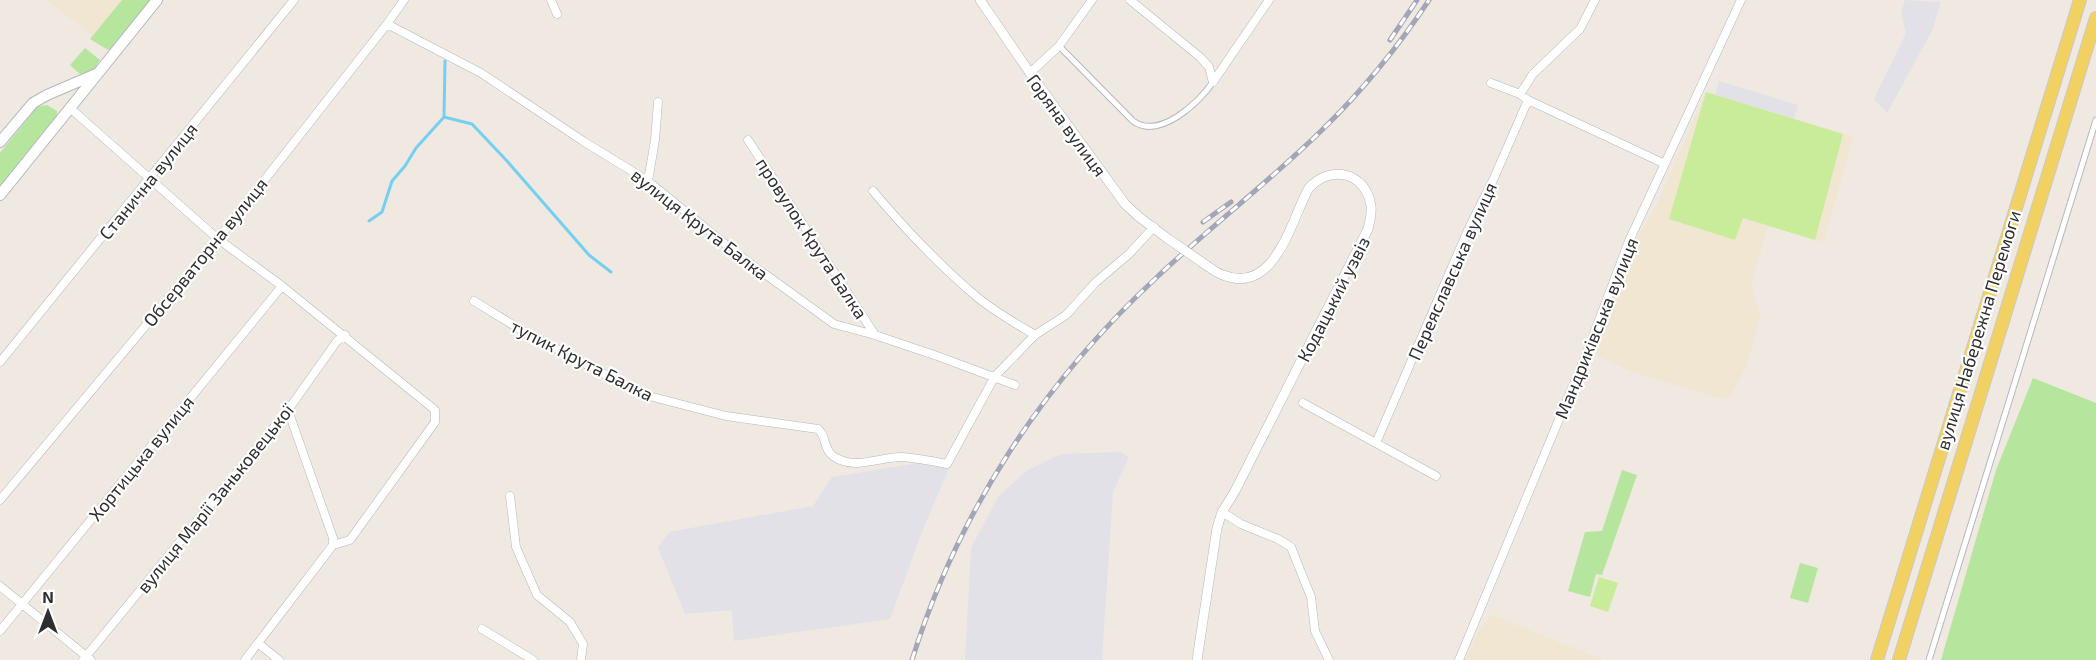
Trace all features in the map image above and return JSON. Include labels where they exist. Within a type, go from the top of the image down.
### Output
[{"type":"main road","points":[[0,195],[157,0]]},
{"type":"main road","name":"вулиця Набережна Перемоги","points":[[1877,660],[2080,0]]},
{"type":"main road","name":"вулиця Набережна Перемоги","points":[[1899,660],[2096,18]]},
{"type":"main road","points":[[0,142],[33,104],[47,94],[96,74]]},
{"type":"main road","points":[[2004,246],[2024,252]]},
{"type":"street","name":"Станична вулиця","points":[[0,362],[294,0]]},
{"type":"street","name":"Обсерваторна вулиця","points":[[0,500],[218,239],[404,0]]},
{"type":"street","points":[[551,0],[557,14]]},
{"type":"street","name":"Горяна вулиця","points":[[980,0],[1125,204],[1167,238]]},
{"type":"street","points":[[1030,73],[1059,46],[1092,0]]},
{"type":"street","points":[[1130,0],[1200,57],[1209,67],[1213,81]]},
{"type":"street","points":[[1059,46],[1133,121],[1146,128],[1161,124],[1187,110],[1204,96],[1269,0]]},
{"type":"street","points":[[1520,94],[1533,74],[1580,29],[1595,0]]},
{"type":"street","name":"Мандриківська вулиця","points":[[1459,660],[1587,352],[1629,241],[1741,0]]},
{"type":"street","name":"вулиця Крута Балка","points":[[387,24],[481,73],[583,141],[648,180],[736,253],[834,324],[875,335],[995,376]]},
{"type":"street","points":[[1491,82],[1665,164]]},
{"type":"street","name":"Переяславська вулиця","points":[[1376,443],[1528,100]]},
{"type":"street","points":[[648,180],[655,140],[658,102]]},
{"type":"street","points":[[70,108],[218,239],[328,322],[432,407],[436,418],[350,540],[333,545]]},
{"type":"street","points":[[1929,660],[2096,120]]},
{"type":"street","name":"провулок Крута Балка","points":[[748,140],[875,335]]},
{"type":"street","name":"Кодацький узвіз","points":[[1167,238],[1223,275],[1232,278],[1250,277],[1267,267],[1283,247],[1309,188],[1316,180],[1325,175],[1346,174],[1355,179],[1368,195],[1371,216],[1368,229],[1251,460],[1222,512],[1213,546],[1202,638],[1197,660]]},
{"type":"street","points":[[873,191],[908,232],[977,297],[1005,318],[1035,335]]},
{"type":"street","points":[[1015,385],[995,376],[1035,335],[1066,315],[1096,282],[1129,254],[1154,227]]},
{"type":"street","name":"Хортицька вулиця","points":[[0,631],[282,286]]},
{"type":"street","name":"тупик Крута Балка","points":[[474,301],[526,333],[645,395],[726,416],[818,429],[823,435],[825,447],[829,452],[839,459],[850,462],[863,463],[898,457],[925,459],[947,464],[995,376]]},
{"type":"street","name":"вулиця Марії Заньковецької","points":[[87,659],[288,410],[337,341],[345,336]]},
{"type":"street","points":[[1303,403],[1436,476]]},
{"type":"street","points":[[245,660],[333,545],[333,538],[288,410]]},
{"type":"street","points":[[510,496],[516,547],[528,576],[537,595],[570,622],[583,644],[581,660]]},
{"type":"street","points":[[1222,512],[1241,524],[1278,539],[1291,547],[1311,597],[1315,631],[1329,660]]},
{"type":"street","points":[[0,586],[87,659]]},
{"type":"street","points":[[482,629],[533,660]]},
{"type":"street","points":[[259,644],[279,660]]},
{"type":"shaded area","points":[[47,0],[122,0],[93,36]]},
{"type":"shaded area","points":[[1905,0],[1941,2],[1932,31],[1887,113],[1874,99],[1906,33],[1901,13]]},
{"type":"shaded area","points":[[1719,81],[1798,105],[1794,119],[1715,95]]},
{"type":"shaded area","points":[[1706,92],[1853,137],[1824,242],[1768,226],[1751,285],[1761,315],[1746,367],[1730,397],[1718,398],[1630,371],[1598,356],[1595,351],[1641,231],[1658,202]]},
{"type":"shaded area","points":[[1120,452],[1129,457],[1113,492],[1102,660],[965,660],[971,548],[998,497],[1026,471],[1061,454]]},
{"type":"shaded area","points":[[931,461],[950,466],[922,532],[890,619],[734,641],[732,610],[685,614],[658,548],[669,532],[813,506],[832,477]]},
{"type":"shaded area","points":[[1492,615],[1601,660],[1466,660],[1480,628]]},
{"type":"green space","points":[[122,0],[152,0],[115,46],[108,50],[90,39]]},
{"type":"green space","points":[[85,48],[100,60],[93,71],[82,76],[70,65]]},
{"type":"green space","points":[[1706,92],[1843,134],[1815,240],[1743,218],[1735,240],[1669,219]]},
{"type":"green space","points":[[47,105],[57,111],[57,118],[0,188],[0,153],[37,107]]},
{"type":"green space","points":[[2033,378],[2096,403],[2096,660],[1941,660],[1996,470]]},
{"type":"green space","points":[[1622,470],[1637,475],[1602,575],[1596,574],[1590,597],[1568,591],[1585,532],[1602,531]]},
{"type":"green space","points":[[1800,563],[1818,568],[1808,603],[1790,598]]},
{"type":"green space","points":[[1599,577],[1618,583],[1608,612],[1590,606]]},
{"type":"waterway","points":[[444,116],[445,61]]},
{"type":"waterway","points":[[369,221],[382,212],[392,181],[416,148],[444,117],[472,124],[589,255],[611,272]]},
{"type":"railway","points":[[1390,40],[1417,0]]},
{"type":"railway","points":[[912,660],[931,605],[954,553],[980,502],[1009,453],[1041,406],[1115,318],[1156,278],[1281,168],[1337,115],[1379,68],[1429,0]]},
{"type":"railway","points":[[1203,222],[1231,202]]}]
